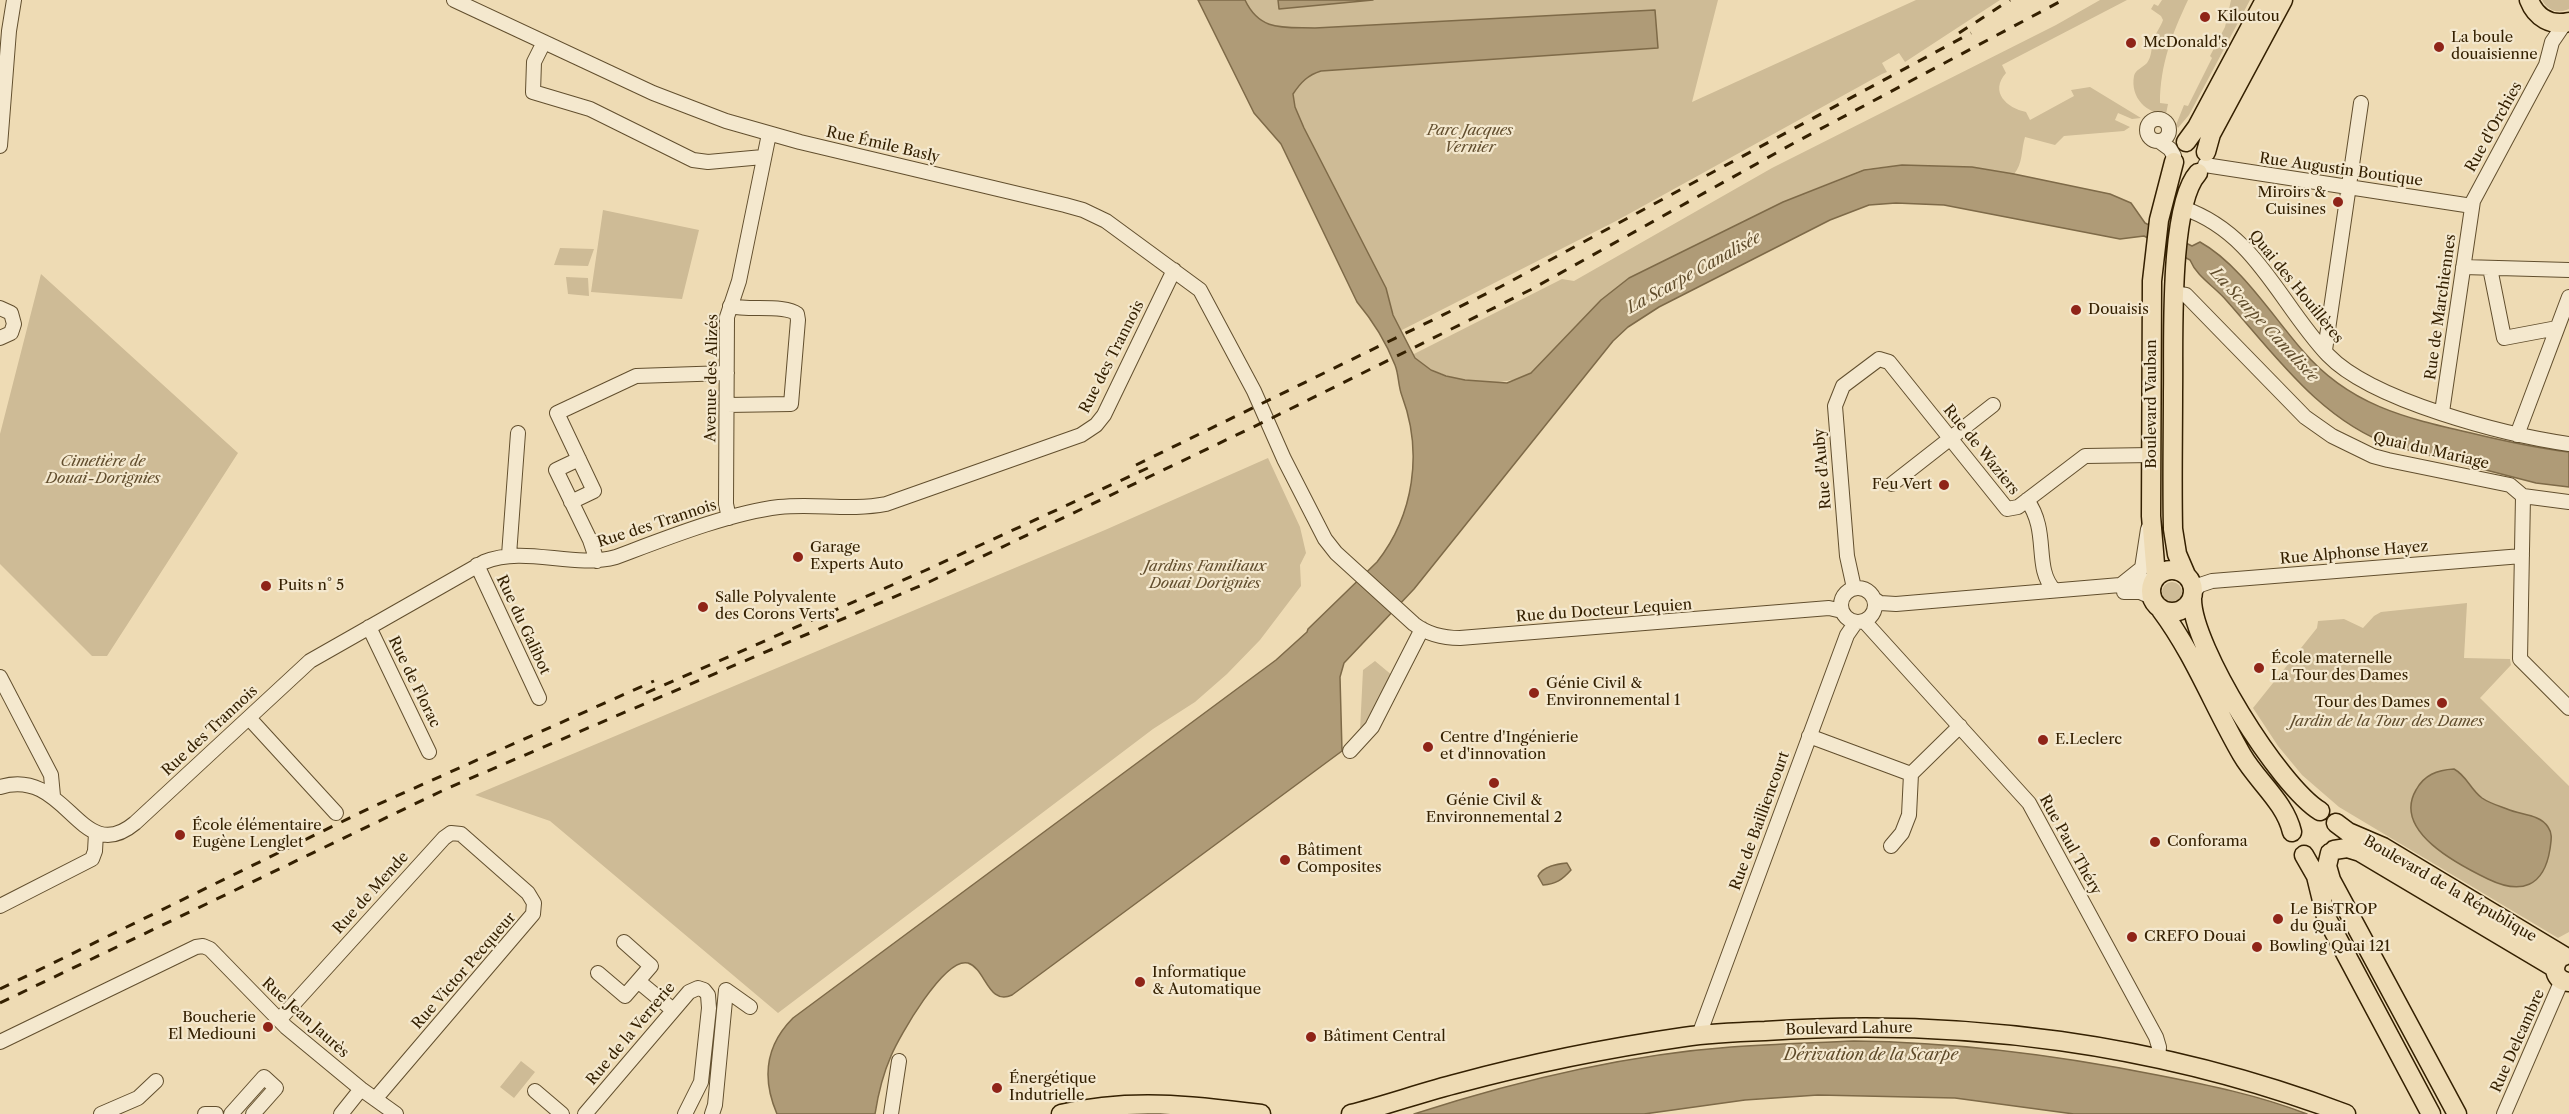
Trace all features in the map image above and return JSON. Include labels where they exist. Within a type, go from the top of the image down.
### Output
[{"type":"main road","name":"Boulevard Vauban","points":[[2155,578],[2151,516],[2153,251],[2159,220],[2179,151],[2197,128],[2265,0]]},
{"type":"main road","name":"Boulevard Vauban","points":[[2283,0],[2211,134],[2203,163],[2189,185],[2183,208],[2174,293],[2173,529],[2177,555],[2190,589],[2197,629],[2245,721],[2265,753],[2305,801],[2320,812]]},
{"type":"main road","points":[[2529,0],[2532,8],[2541,17],[2553,23],[2567,22]]},
{"type":"main road","points":[[2199,144],[2203,163],[2188,174],[2182,172],[2179,151],[2199,144]]},
{"type":"main road","points":[[2156,603],[2177,612],[2186,607],[2190,589],[2171,570],[2155,578],[2151,588],[2156,603],[2173,627],[2241,754],[2283,809],[2292,832],[2294,845],[2304,855],[2316,876],[2324,912],[2431,1114]]},
{"type":"main road","points":[[2292,832],[2296,821],[2312,811],[2330,816],[2336,823],[2339,837],[2327,866],[2329,876],[2457,1114]]},
{"type":"main road","name":"Boulevard de la République","points":[[2336,823],[2348,832],[2383,847],[2565,964]]},
{"type":"main road","name":"Boulevard de la République","points":[[2332,852],[2347,848],[2361,852],[2565,964]]},
{"type":"main road","points":[[2304,855],[2318,858],[2332,852]]},
{"type":"main road","name":"Boulevard Lahure","points":[[1351,1114],[1533,1065],[1699,1035],[1830,1027],[1906,1027],[2050,1039],[2158,1058],[2249,1081],[2346,1114]]},
{"type":"main road","points":[[1060,1114],[1099,1107],[1150,1103],[1188,1104],[1261,1114]]},
{"type":"street","points":[[0,146],[9,31],[14,0]]},
{"type":"street","points":[[7,79],[23,0]]},
{"type":"street","name":"Rue Émile Basly","points":[[454,0],[676,103],[769,134],[1083,210],[1106,221],[1194,283],[1203,294],[1248,381],[1320,532],[1336,553],[1357,570]]},
{"type":"street","name":"Rue d'Orchies","points":[[2541,17],[2547,38],[2546,65]]},
{"type":"street","name":"Rue d'Orchies","points":[[2472,206],[2475,196],[2546,65],[2552,42],[2567,22]]},
{"type":"street","points":[[544,42],[534,62],[533,92],[590,109],[693,160],[713,162],[763,156]]},
{"type":"street","points":[[2325,351],[2361,103]]},
{"type":"street","points":[[2161,120],[2167,123],[2179,151],[2149,136],[2147,129],[2150,123],[2161,120]]},
{"type":"street","points":[[2159,141],[2167,136],[2169,130]]},
{"type":"street","name":"Avenue des Alizés","points":[[729,518],[726,504],[727,317],[739,281],[769,134]]},
{"type":"street","name":"Rue Augustin Boutique","points":[[2203,163],[2472,206]]},
{"type":"street","name":"Rue de Marchiennes","points":[[2442,412],[2472,206]]},
{"type":"street","name":"Quai des Houillères","points":[[2183,208],[2218,224],[2242,244],[2325,351],[2339,364],[2379,388],[2442,412],[2517,435],[2569,444]]},
{"type":"street","points":[[2463,267],[2569,270]]},
{"type":"street","points":[[2490,268],[2504,338],[2557,328]]},
{"type":"street","name":"Rue des Trannois","points":[[96,833],[112,834],[132,826],[302,667],[477,565],[509,555],[597,561],[616,557],[729,518],[787,506],[863,507],[886,504],[1087,432],[1104,415],[1174,270]]},
{"type":"street","name":"Quai du Mariage","points":[[2174,293],[2186,295],[2305,417],[2332,436],[2373,456],[2510,485],[2523,496]]},
{"type":"street","points":[[2517,435],[2569,297]]},
{"type":"street","points":[[727,405],[790,404],[798,320],[795,312],[789,310],[746,309],[730,306]]},
{"type":"street","points":[[1,307],[11,313],[14,322],[12,331],[2,339]]},
{"type":"street","name":"Rue de Waziers","points":[[1873,362],[1884,359],[1889,362],[2004,507],[2015,509],[2027,500],[2040,526],[2044,573],[2054,590]]},
{"type":"street","name":"Rue d'Auby","points":[[1849,592],[1835,406],[1843,386],[1873,362]]},
{"type":"street","points":[[572,502],[594,491],[557,413],[636,376],[727,373]]},
{"type":"street","points":[[1892,484],[1993,405]]},
{"type":"street","points":[[509,555],[518,433]]},
{"type":"street","points":[[2027,500],[2085,456],[2152,455]]},
{"type":"street","points":[[579,459],[556,470],[590,540],[597,561]]},
{"type":"street","points":[[2569,502],[2523,496],[2520,659],[2569,708]]},
{"type":"street","points":[[2120,585],[2142,568],[2151,516]]},
{"type":"street","name":"Rue Alphonse Hayez","points":[[2190,589],[2212,581],[2522,556]]},
{"type":"street","name":"Rue du Galibot","points":[[477,565],[539,698]]},
{"type":"street","name":"Rue du Docteur Lequien","points":[[1357,570],[1422,629],[1443,637],[1460,638],[1829,608],[1842,611]]},
{"type":"street","points":[[1896,604],[1864,619],[1849,619],[1842,611],[1849,592],[1865,589],[1880,603],[1896,604],[2120,585],[2155,578]]},
{"type":"street","points":[[1984,597],[2023,599],[2132,591],[2144,593],[2156,603]]},
{"type":"street","name":"Rue du Docteur Lequien","points":[[1815,610],[1849,592]]},
{"type":"street","points":[[1864,619],[1874,599]]},
{"type":"street","name":"Rue Paul Théry","points":[[1864,619],[2032,808],[2156,1037],[2159,1047],[2158,1058]]},
{"type":"street","name":"Rue de Bailliencourt","points":[[1699,1035],[1847,635],[1864,619]]},
{"type":"street","name":"Rue de Florac","points":[[369,627],[429,752]]},
{"type":"street","points":[[1350,751],[1372,727],[1422,629]]},
{"type":"street","points":[[0,677],[51,775],[53,796]]},
{"type":"street","points":[[249,718],[336,813]]},
{"type":"street","points":[[1891,846],[1902,833],[1909,815],[1911,774],[1960,726]]},
{"type":"street","points":[[1809,736],[1911,774]]},
{"type":"street","points":[[0,906],[88,861],[95,852],[96,833],[85,827],[53,796],[41,789],[27,784],[1,786]]},
{"type":"street","name":"Rue de Mende","points":[[279,1020],[448,835],[455,832],[461,834],[496,864]]},
{"type":"street","name":"Rue Victor Pecqueur","points":[[376,1098],[533,914],[531,896],[496,864]]},
{"type":"street","points":[[598,973],[625,996],[651,966],[624,942]]},
{"type":"street","name":"Rue Jean Jaurès","points":[[0,1042],[196,947],[203,946],[210,949],[279,1020],[361,1089],[396,1114]]},
{"type":"street","points":[[2355,971],[2374,961]]},
{"type":"street","name":"Rue Delcambre","points":[[2504,1114],[2565,964]]},
{"type":"street","points":[[638,981],[673,1010]]},
{"type":"street","name":"Rue de la Verrerie","points":[[585,1114],[692,989],[701,988],[707,992],[710,1003],[701,1082],[685,1114]]},
{"type":"street","points":[[712,1114],[715,1105],[726,990],[750,1007]]},
{"type":"street","points":[[891,1114],[899,1060]]},
{"type":"street","points":[[231,1114],[264,1077],[276,1088],[253,1114]]},
{"type":"street","points":[[101,1114],[138,1098],[156,1081]]},
{"type":"street","points":[[341,1114],[361,1089]]},
{"type":"street","points":[[535,1091],[562,1114]]},
{"type":"street","points":[[205,1114],[216,1114]]},
{"type":"green space","name":"Parc Jacques Vernier","points":[[1245,0],[1718,0],[1692,102],[1916,0],[2000,0],[1905,62],[1899,53],[1882,63],[1887,72],[1616,221],[1400,331],[1386,288],[1304,128]]},
{"type":"green space","points":[[2100,0],[2127,0],[2002,65],[2006,73],[2001,80],[2000,93],[2012,107],[2026,112],[2030,120],[2074,96],[2071,90],[2090,87],[2141,118],[2132,119],[2118,113],[2115,120],[2130,127],[2124,131],[2064,136],[2055,145],[2025,137],[2020,161],[2014,174],[1972,167],[1902,165],[1864,169],[1783,202],[1629,278],[1531,373],[1518,379],[1503,382],[1469,381],[1436,372],[1412,355],[1562,279],[1574,281],[1772,168],[2056,25]]},
{"type":"green space","points":[[2162,0],[2188,0],[2172,38],[2162,76],[2160,103],[2168,104],[2166,114],[2146,108],[2137,98],[2133,84],[2136,72],[2147,63],[2151,55],[2154,38],[2163,20],[2151,9],[2154,4],[2158,6]]},
{"type":"green space","points":[[2231,0],[2250,0],[2189,115],[2178,128],[2176,125],[2184,105],[2188,106],[2225,27]]},
{"type":"green space","points":[[2542,0],[2569,0],[2569,9],[2554,10],[2547,7]]},
{"type":"green space","points":[[603,210],[699,230],[682,299],[591,292]]},
{"type":"green space","points":[[560,248],[594,249],[588,266],[554,265]]},
{"type":"green space","name":"Cimetière de Douai-Dorignies","points":[[41,274],[238,453],[107,656],[92,656],[0,564],[0,434]]},
{"type":"green space","points":[[566,277],[588,278],[589,296],[568,294]]},
{"type":"green space","name":"Jardins Familiaux Douai Dorignies","points":[[1268,458],[1300,527],[1306,553],[1300,565],[1301,586],[1260,640],[1227,674],[1195,702],[1153,729],[778,1013],[550,821],[475,795],[1105,530]]},
{"type":"green space","points":[[2172,582],[2179,585],[2182,592],[2179,599],[2172,602],[2165,599],[2162,592],[2165,585]]},
{"type":"green space","name":"Jardin de la Tour des Dames","points":[[2467,603],[2464,658],[2510,659],[2511,665],[2480,698],[2569,786],[2569,932],[2558,938],[2339,807],[2302,775],[2278,746],[2253,708],[2317,628],[2318,621],[2344,619],[2363,628],[2381,612]]},
{"type":"green space","points":[[1375,661],[1393,676],[1365,729],[1360,731],[1363,670]]},
{"type":"green space","points":[[521,1061],[535,1072],[514,1098],[500,1087]]},
{"type":"water","name":"La Scarpe Canalisée","points":[[1198,0],[1245,0],[1258,18],[1266,23],[1293,28],[1655,10],[1658,48],[1321,71],[1305,80],[1293,94],[1295,107],[1304,128],[1386,288],[1393,315],[1415,358],[1431,370],[1446,376],[1465,380],[1507,383],[1531,373],[1601,300],[1629,278],[1783,202],[1864,170],[1902,165],[1972,167],[2110,194],[2131,203],[2145,223],[2192,246],[2200,242],[2215,252],[2242,277],[2303,351],[2339,384],[2359,397],[2401,415],[2423,421],[2508,441],[2569,452],[2569,487],[2536,483],[2393,446],[2367,435],[2321,403],[2301,384],[2226,300],[2201,276],[2190,260],[2144,236],[2120,239],[1944,205],[1896,203],[1869,205],[1830,220],[1659,307],[1628,327],[1613,341],[1414,589],[1344,663],[1340,677],[1342,751],[1012,995],[1004,997],[992,991],[979,972],[968,963],[958,964],[947,972],[924,1000],[896,1046],[883,1077],[875,1114],[777,1114],[769,1088],[769,1063],[777,1040],[793,1018],[1276,660],[1377,562],[1390,544],[1407,504],[1413,461],[1412,439],[1395,365],[1388,348],[1357,302],[1281,144],[1254,113]]},
{"type":"water","points":[[1278,0],[1373,0],[1279,9]]},
{"type":"water","points":[[2454,769],[2485,800],[2535,817],[2550,830],[2551,840],[2547,862],[2542,872],[2529,884],[2521,887],[2511,886],[2488,879],[2446,855],[2432,845],[2421,832],[2413,819],[2411,805],[2416,790],[2432,774]]},
{"type":"water","points":[[1567,863],[1571,870],[1565,876],[1543,885],[1538,876],[1543,870]]},
{"type":"water","name":"Dérivation de la Scarpe","points":[[1854,1041],[1969,1047],[2082,1061],[2214,1087],[2270,1101],[2307,1114],[2074,1114],[1955,1098],[1818,1095],[1745,1100],[1644,1114],[1414,1114],[1531,1080],[1650,1056],[1731,1047]]},
{"type":"railway","points":[[1959,33],[2010,0]]},
{"type":"railway","points":[[0,1003],[448,788],[929,582],[1272,418],[1530,290],[1794,143],[2063,0]]},
{"type":"railway","points":[[1136,465],[1500,287],[1971,33]]},
{"type":"railway","points":[[646,693],[924,571],[1150,467]]},
{"type":"railway","points":[[0,989],[372,807],[654,681]]},
{"type":"place","name":"Kiloutou","points":[[2205,17]]},
{"type":"place","name":"McDonald's","points":[[2131,43]]},
{"type":"place","name":"La boule douaisienne","points":[[2439,47]]},
{"type":"place","name":"Miroirs & Cuisines","points":[[2338,202]]},
{"type":"place","name":"Douaisis","points":[[2076,310]]},
{"type":"place","name":"Feu Vert","points":[[1944,485]]},
{"type":"place","name":"Garage Experts Auto","points":[[798,557]]},
{"type":"place","name":"Puits n° 5","points":[[266,586]]},
{"type":"place","name":"Salle Polyvalente des Corons Verts","points":[[703,607]]},
{"type":"place","name":"École maternelle La Tour des Dames","points":[[2259,668]]},
{"type":"place","name":"Génie Civil & Environnemental 1","points":[[1534,693]]},
{"type":"place","name":"Tour des Dames","points":[[2442,703]]},
{"type":"place","name":"E.Leclerc","points":[[2043,740]]},
{"type":"place","name":"Centre d'Ingénierie et d'innovation","points":[[1428,747]]},
{"type":"place","name":"Génie Civil & Environnemental 2","points":[[1494,783]]},
{"type":"place","name":"École élémentaire Eugène Lenglet","points":[[180,835]]},
{"type":"place","name":"Conforama","points":[[2155,842]]},
{"type":"place","name":"Bâtiment Composites","points":[[1285,860]]},
{"type":"place","name":"Le BisTROP du Quai","points":[[2278,919]]},
{"type":"place","name":"CREFO Douai","points":[[2132,937]]},
{"type":"place","name":"Bowling Quai 121","points":[[2257,947]]},
{"type":"place","name":"Informatique & Automatique","points":[[1140,982]]},
{"type":"place","name":"Boucherie El Mediouni","points":[[268,1027]]},
{"type":"place","name":"Bâtiment Central","points":[[1311,1037]]},
{"type":"place","name":"Énergétique Indutrielle","points":[[997,1088]]}]
